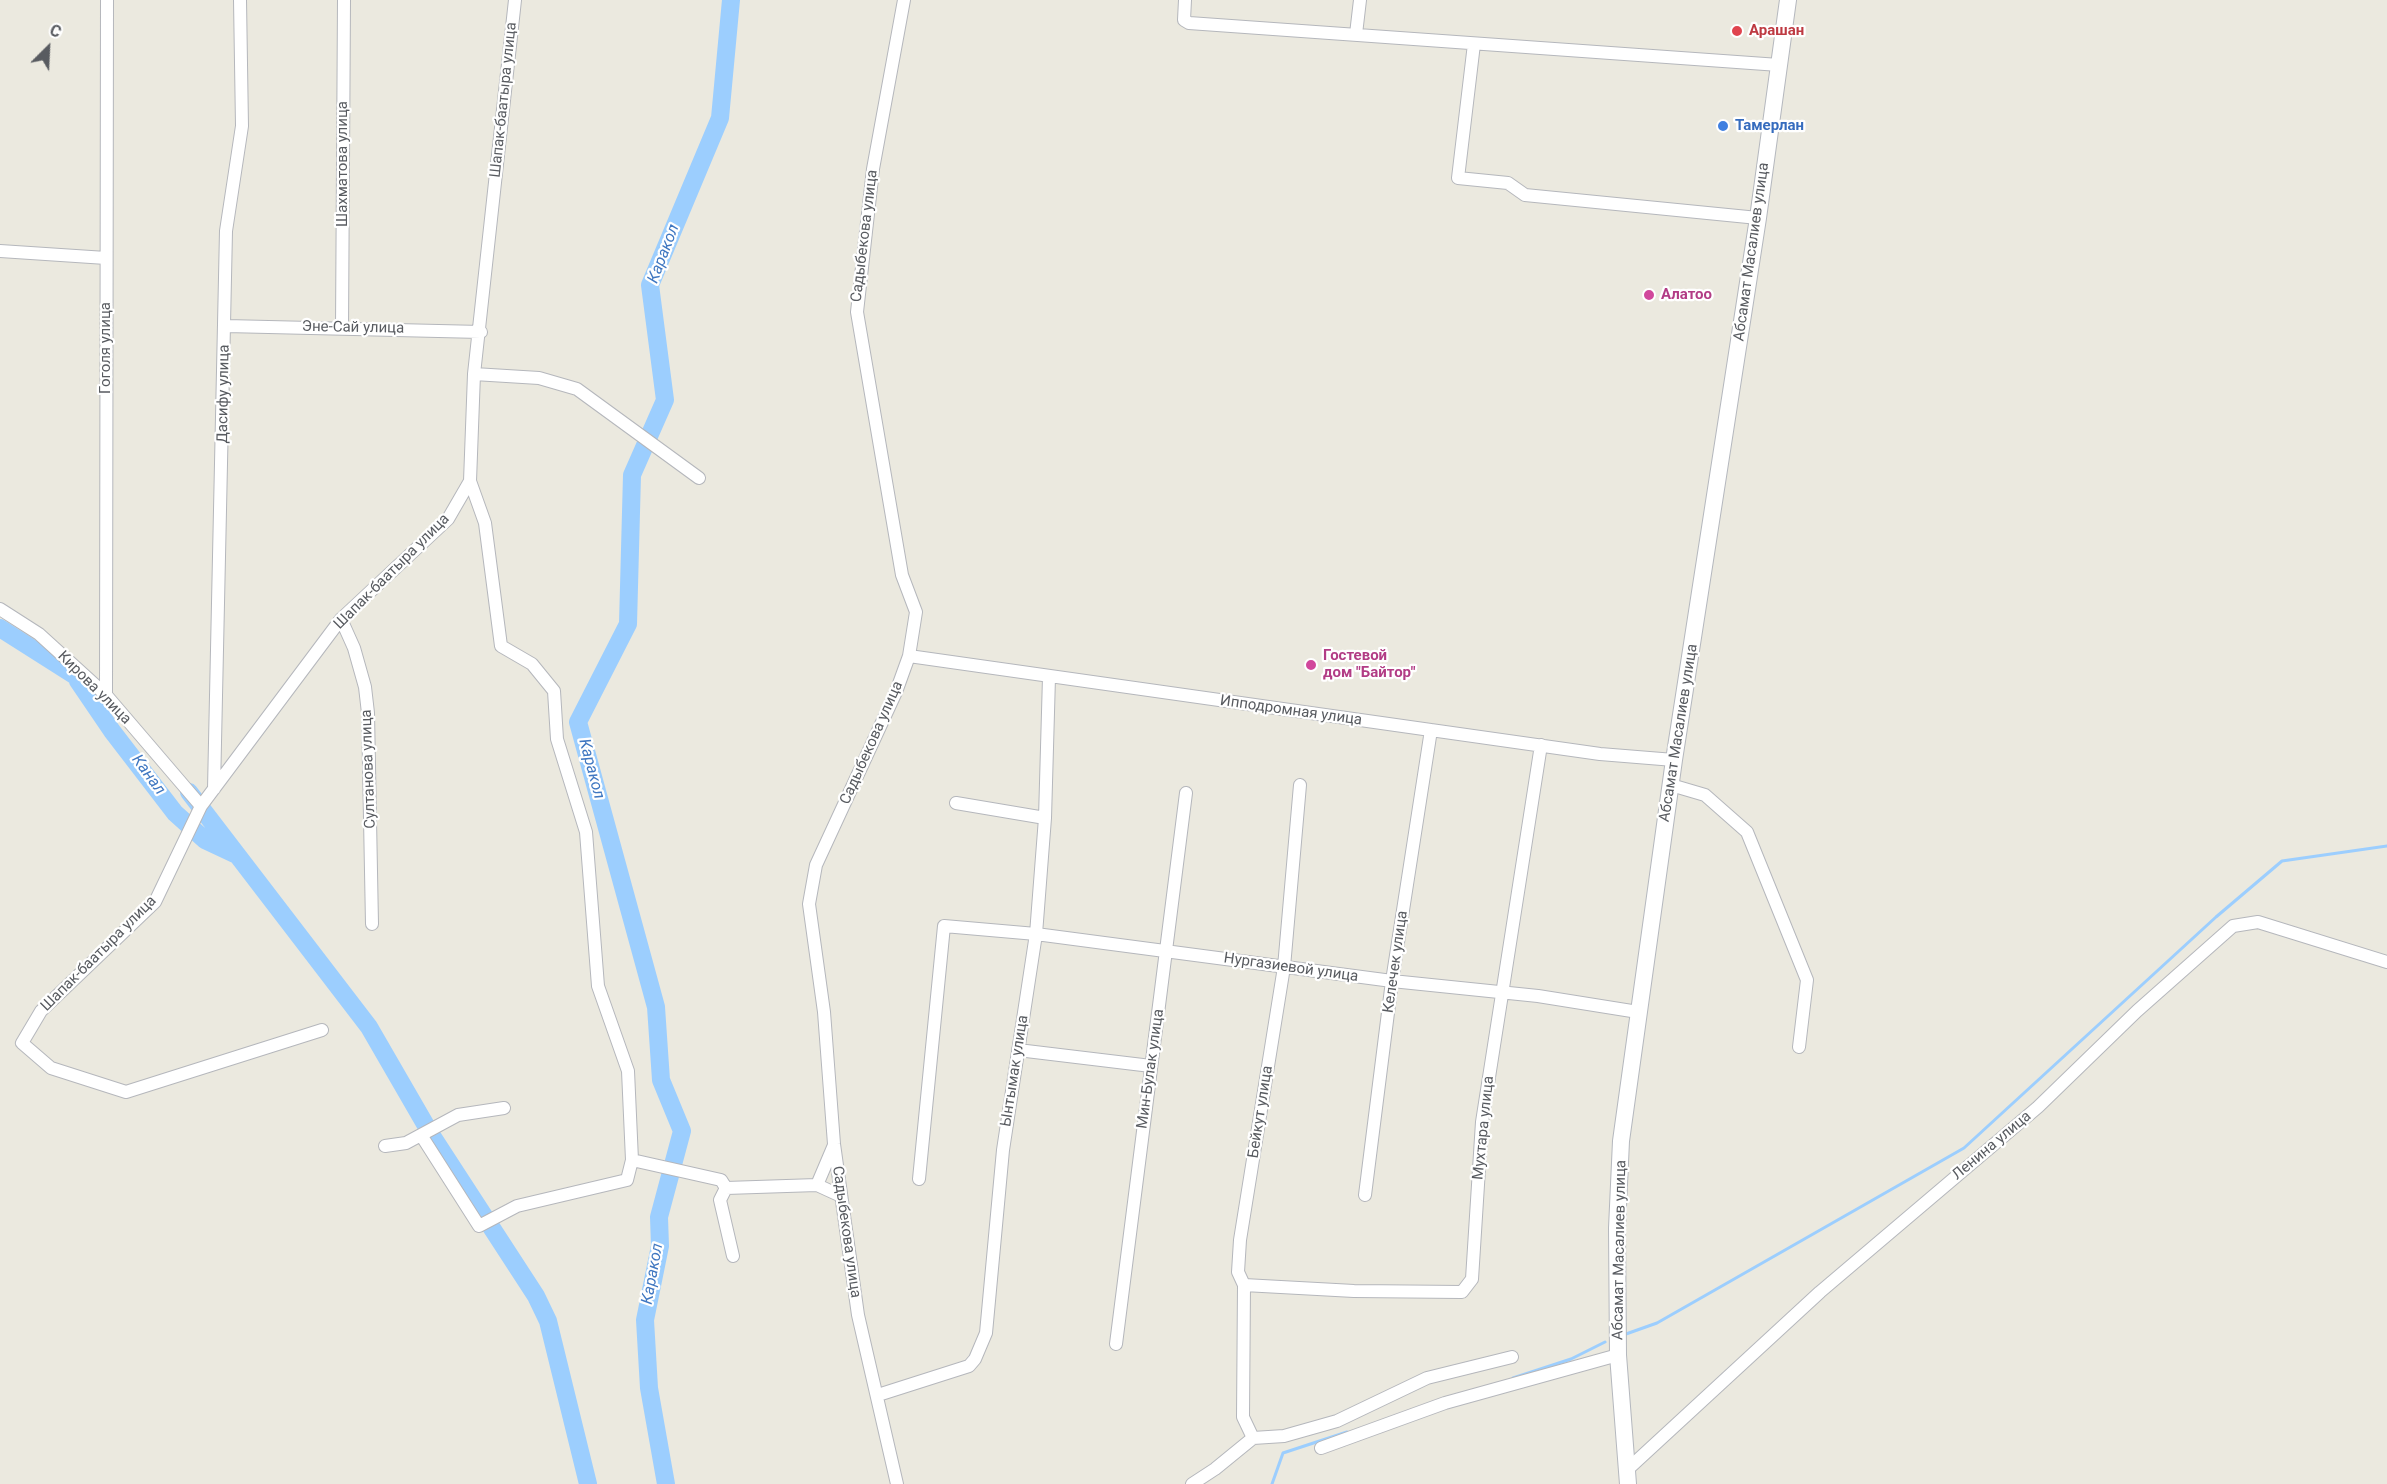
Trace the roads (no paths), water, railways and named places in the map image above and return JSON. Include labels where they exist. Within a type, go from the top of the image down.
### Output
[{"type":"street","name":"Гоголя улица","points":[[106,695],[107,0]]},
{"type":"street","name":"Дасифу улица","points":[[214,789],[226,326],[226,231],[242,126],[240,0]]},
{"type":"street","name":"Шахматова улица","points":[[342,328],[344,0]]},
{"type":"street","name":"Шапак-баатыра улица","points":[[322,1030],[126,1092],[51,1068],[22,1043],[41,1011],[155,903],[201,806],[341,619],[448,519],[470,482],[474,374],[481,332],[515,0]]},
{"type":"street","name":"Садыбекова улица","points":[[897,1484],[858,1315],[834,1144],[824,1012],[809,904],[816,865],[896,692],[909,656],[916,612],[902,575],[856,312],[873,169],[904,0]]},
{"type":"street","points":[[1185,0],[1184,20],[1189,23],[1779,65]]},
{"type":"street","points":[[1356,34],[1360,0]]},
{"type":"street","name":"Абсамат Масалиев улица","points":[[1628,1476],[1618,1355],[1617,1228],[1621,1141],[1674,760],[1758,218],[1788,0]]},
{"type":"street","points":[[1474,44],[1458,178],[1508,183],[1525,195],[1758,218]]},
{"type":"street","points":[[0,251],[106,258]]},
{"type":"street","name":"Эне-Сай улица","points":[[226,326],[481,332]]},
{"type":"street","points":[[474,374],[539,378],[577,389],[699,478]]},
{"type":"street","points":[[422,1135],[479,1226],[517,1206],[627,1180],[632,1160],[628,1071],[598,986],[586,832],[557,739],[554,691],[532,664],[501,646],[485,523],[470,482]]},
{"type":"street","name":"Кирова улица","points":[[0,609],[39,634],[106,695],[201,806]]},
{"type":"street","name":"Султанова улица","points":[[341,619],[354,648],[365,687],[368,713],[372,924]]},
{"type":"street","name":"Ипподромная улица","points":[[909,656],[1541,746],[1674,760]]},
{"type":"street","name":"Ынтымак улица","points":[[878,1395],[969,1366],[986,1333],[1003,1150],[1036,934],[1045,818],[1049,677]]},
{"type":"street","name":"Келечек улица","points":[[1365,1195],[1392,981],[1431,730]]},
{"type":"street","name":"Мухтара улица","points":[[1244,1285],[1354,1291],[1462,1292],[1472,1279],[1482,1122],[1541,746]]},
{"type":"street","name":"Бейкут улица","points":[[1253,1438],[1243,1417],[1244,1285],[1239,1272],[1240,1240],[1284,967],[1300,785]]},
{"type":"street","points":[[1671,785],[1705,795],[1748,832],[1807,980],[1799,1047]]},
{"type":"street","name":"Мин-Булак улица","points":[[1116,1344],[1168,951],[1186,793]]},
{"type":"street","points":[[956,803],[1045,818]]},
{"type":"street","name":"Ленина улица","points":[[1628,1476],[1820,1292],[2038,1107],[2137,1011],[2233,926],[2258,922],[2387,962]]},
{"type":"street","name":"Нургазиевой улица","points":[[919,1179],[944,926],[1036,934],[1392,981],[1538,996],[1638,1012]]},
{"type":"street","points":[[1018,1050],[1151,1066]]},
{"type":"street","points":[[385,1146],[406,1143],[458,1115],[504,1108]]},
{"type":"street","points":[[817,1185],[834,1144]]},
{"type":"street","points":[[632,1160],[721,1180],[726,1188]]},
{"type":"street","points":[[726,1188],[817,1185],[841,1196]]},
{"type":"street","points":[[726,1188],[720,1200],[733,1256]]},
{"type":"street","points":[[1321,1448],[1445,1403],[1618,1355]]},
{"type":"street","points":[[1192,1484],[1215,1469],[1253,1438],[1284,1436],[1337,1421],[1427,1378],[1512,1357]]},
{"type":"waterway","name":"Каракол","points":[[666,1484],[649,1388],[645,1320],[660,1246],[659,1217],[682,1131],[661,1080],[656,1007],[578,722],[628,624],[632,475],[665,400],[650,285],[720,118],[731,0]]},
{"type":"waterway","name":"Канал","points":[[0,628],[99,691]]},
{"type":"waterway","name":"Канал","points":[[78,681],[112,731],[175,813],[205,840],[237,855]]},
{"type":"waterway","points":[[189,792],[369,1027],[432,1136],[536,1296],[548,1321],[588,1484]]},
{"type":"waterway","points":[[1626,1334],[1657,1323],[1964,1148],[2216,917],[2282,861],[2387,846]]},
{"type":"waterway","points":[[1513,1378],[1571,1359],[1605,1342]]},
{"type":"waterway","points":[[1272,1484],[1283,1453],[1347,1432]]},
{"type":"place","name":"Арашан","points":[[1737,31]]},
{"type":"place","name":"Тамерлан","points":[[1723,126]]},
{"type":"place","name":"Алатоо","points":[[1649,295]]},
{"type":"place","name":"Гостевой дом \"Байтор\"","points":[[1311,665]]}]
